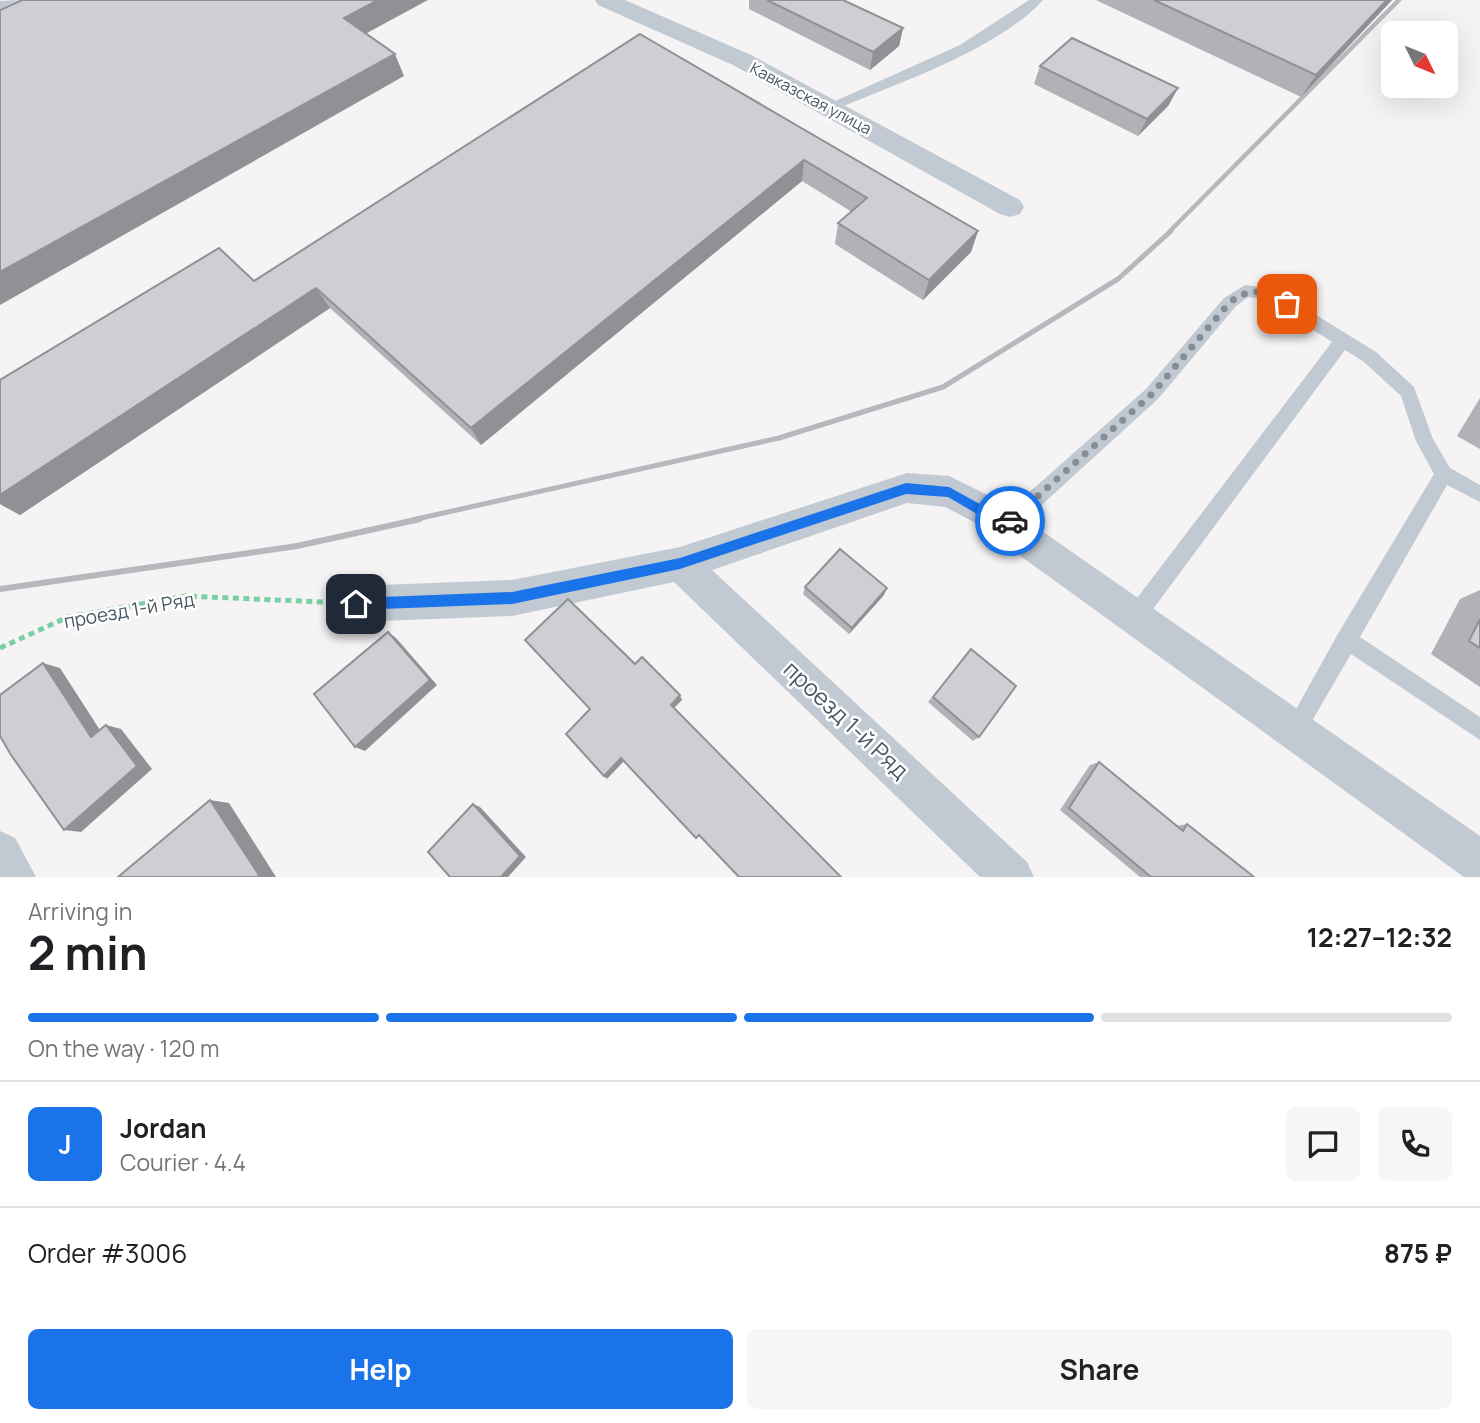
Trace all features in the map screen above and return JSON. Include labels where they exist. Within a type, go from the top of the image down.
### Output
[{"type":"street","name":"Кавказская улица","points":[[614,1],[741,60],[1010,207]]},
{"type":"street","points":[[356,604],[512,598],[680,564],[906,488],[949,492],[995,518],[1480,862]]},
{"type":"street","name":"проезд 1-й Ряд","points":[[680,564],[1012,877]]},
{"type":"street","points":[[0,853],[14,877]]},
{"type":"lane","points":[[0,5],[11,0]]},
{"type":"lane","points":[[829,107],[968,44],[1022,13],[1037,0]]},
{"type":"lane","points":[[995,518],[1152,394],[1230,302],[1245,291],[1268,293],[1370,357],[1408,392],[1425,441],[1444,474],[1480,494]]},
{"type":"lane","points":[[1135,617],[1343,340]]},
{"type":"lane","points":[[1295,731],[1444,474]]},
{"type":"lane","points":[[1346,639],[1480,729]]},
{"type":"path","name":"проезд 1-й Ряд","points":[[0,648],[68,617],[186,596],[356,604]]},
{"type":"building","points":[[22,0],[378,0],[344,18],[395,54],[0,272],[0,10]]},
{"type":"building","points":[[767,0],[843,0],[903,28],[873,52]]},
{"type":"building","points":[[1154,0],[1387,0],[1316,75]]},
{"type":"building","points":[[640,34],[978,231],[929,280],[838,223],[867,198],[804,160],[471,428],[316,288],[0,495],[0,380],[219,248],[254,281]]},
{"type":"building","points":[[1072,38],[1178,88],[1147,119],[1040,66]]},
{"type":"building","points":[[840,549],[887,588],[852,628],[805,587]]},
{"type":"building","points":[[568,599],[635,664],[642,657],[680,695],[671,705],[841,877],[739,877],[699,835],[696,838],[621,758],[604,776],[566,734],[590,709],[525,640]]},
{"type":"building","points":[[1480,619],[1480,648],[1469,641]]},
{"type":"building","points":[[388,632],[430,680],[355,747],[314,694]]},
{"type":"building","points":[[971,649],[1016,686],[979,737],[933,697]]},
{"type":"building","points":[[43,663],[91,737],[106,725],[137,766],[64,830],[0,736],[0,695]]},
{"type":"building","points":[[1099,762],[1183,831],[1187,824],[1254,877],[1151,877],[1069,808]]},
{"type":"building","points":[[210,800],[259,875],[257,877],[118,877]]},
{"type":"building","points":[[473,804],[520,856],[501,877],[450,877],[428,852]]},
{"type":"railway","points":[[1169,232],[1399,0]]},
{"type":"railway","points":[[412,520],[779,438],[943,387],[1118,279],[1171,231]]},
{"type":"railway","points":[[0,589],[297,546],[420,519]]},
{"type":"way so far","points":[[1010,521],[1152,394],[1230,302],[1245,291],[1268,293],[1287,304]]},
{"type":"route","points":[[356,604],[512,598],[680,564],[906,488],[949,492],[1006,525],[1010,521]]}]
